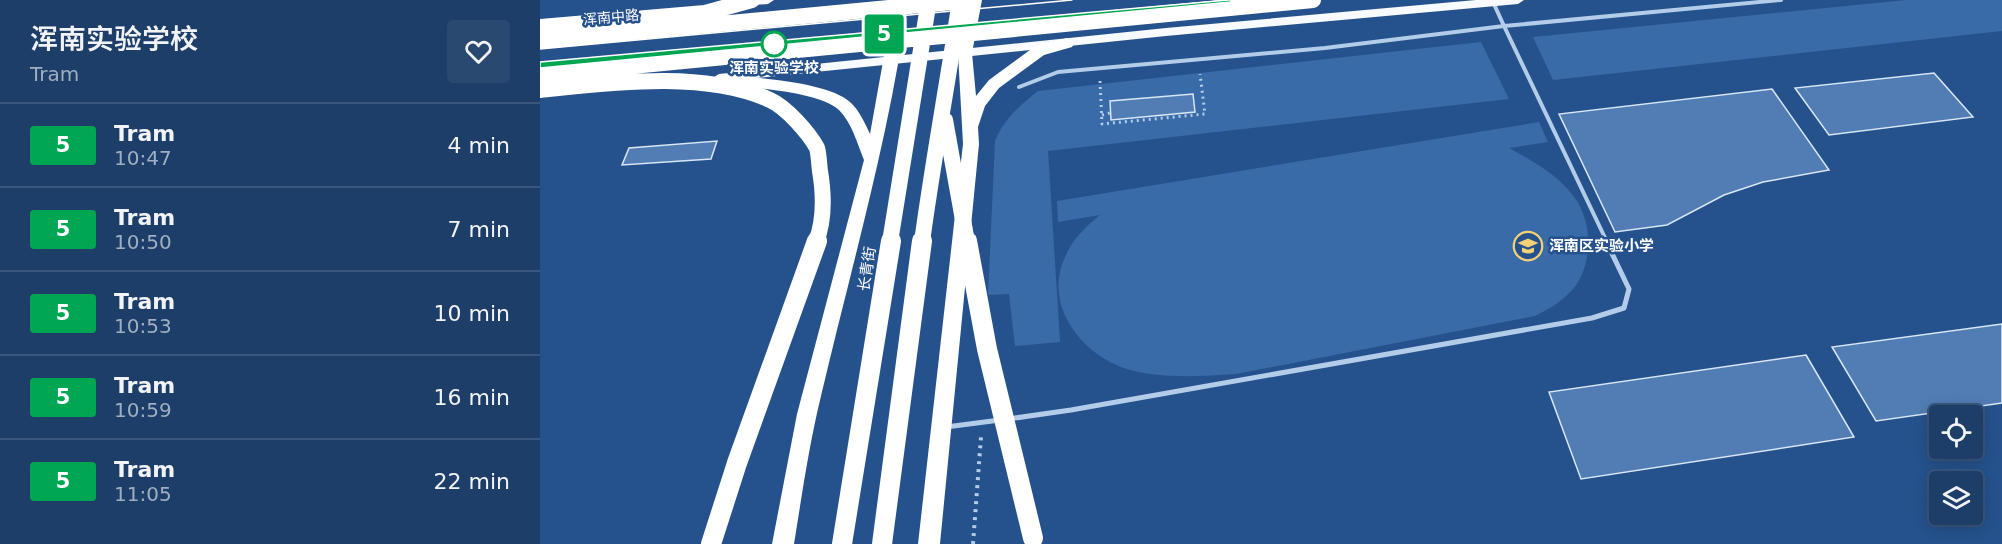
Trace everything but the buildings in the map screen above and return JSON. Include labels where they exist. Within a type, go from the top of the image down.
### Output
[{"type":"highway","points":[[540,27],[705,13],[752,0]]},
{"type":"highway","points":[[783,544],[811,398],[856,229],[872,158],[893,60],[901,0]]},
{"type":"highway","name":"长青街","points":[[842,544],[929,0]]},
{"type":"highway","points":[[882,544],[935,145],[944,111],[960,0]]},
{"type":"highway","points":[[929,544],[971,144],[965,53],[974,0]]},
{"type":"highway","name":"浑南中路","points":[[540,41],[974,0]]},
{"type":"highway","points":[[540,75],[1313,0]]},
{"type":"highway","points":[[970,130],[978,104],[994,84],[1039,51],[1067,43]]},
{"type":"highway","points":[[714,78],[818,93],[842,104],[861,129],[872,158]]},
{"type":"highway","points":[[540,90],[637,80],[722,86],[771,100],[798,122],[818,149],[823,187],[823,224],[737,463],[711,544]]},
{"type":"highway","points":[[944,111],[987,349],[1034,544]]},
{"type":"main road","points":[[540,21],[768,0]]},
{"type":"main road","points":[[540,96],[1518,0]]},
{"type":"lane","points":[[1019,87],[1058,72],[1325,48],[1504,26],[1781,0]]},
{"type":"lane","points":[[942,428],[1082,408],[1592,318],[1624,308],[1629,289],[1493,2]]},
{"type":"path","points":[[1089,80],[1100,79],[1102,124],[1205,114],[1199,69]]},
{"type":"path","points":[[1101,115],[1110,113]]},
{"type":"path","points":[[973,544],[982,422]]},
{"type":"shaded area","points":[[1906,0],[2002,0],[2002,31],[1553,80],[1533,37]]},
{"type":"shaded area","points":[[1481,42],[1509,99],[1048,151],[1060,342],[1015,346],[1009,294],[988,295],[995,141],[1013,113],[1038,91]]},
{"type":"shaded area","points":[[1539,122],[1548,142],[1509,148],[1545,169],[1575,198],[1585,219],[1588,244],[1584,268],[1573,289],[1565,297],[1535,316],[1236,374],[1183,376],[1143,373],[1113,363],[1097,354],[1083,342],[1063,311],[1059,294],[1059,276],[1065,257],[1080,234],[1100,215],[1058,222],[1057,201]]},
{"type":"tram line","points":[[540,49],[1072,0]]},
{"type":"tram line","points":[[540,65],[1228,0]]},
{"type":"tram line","name":"5","points":[[540,65],[1228,0]]},
{"type":"place","name":"浑南实验学校","points":[[774,44]]},
{"type":"place","name":"浑南区实验小学","points":[[1528,246]]}]
